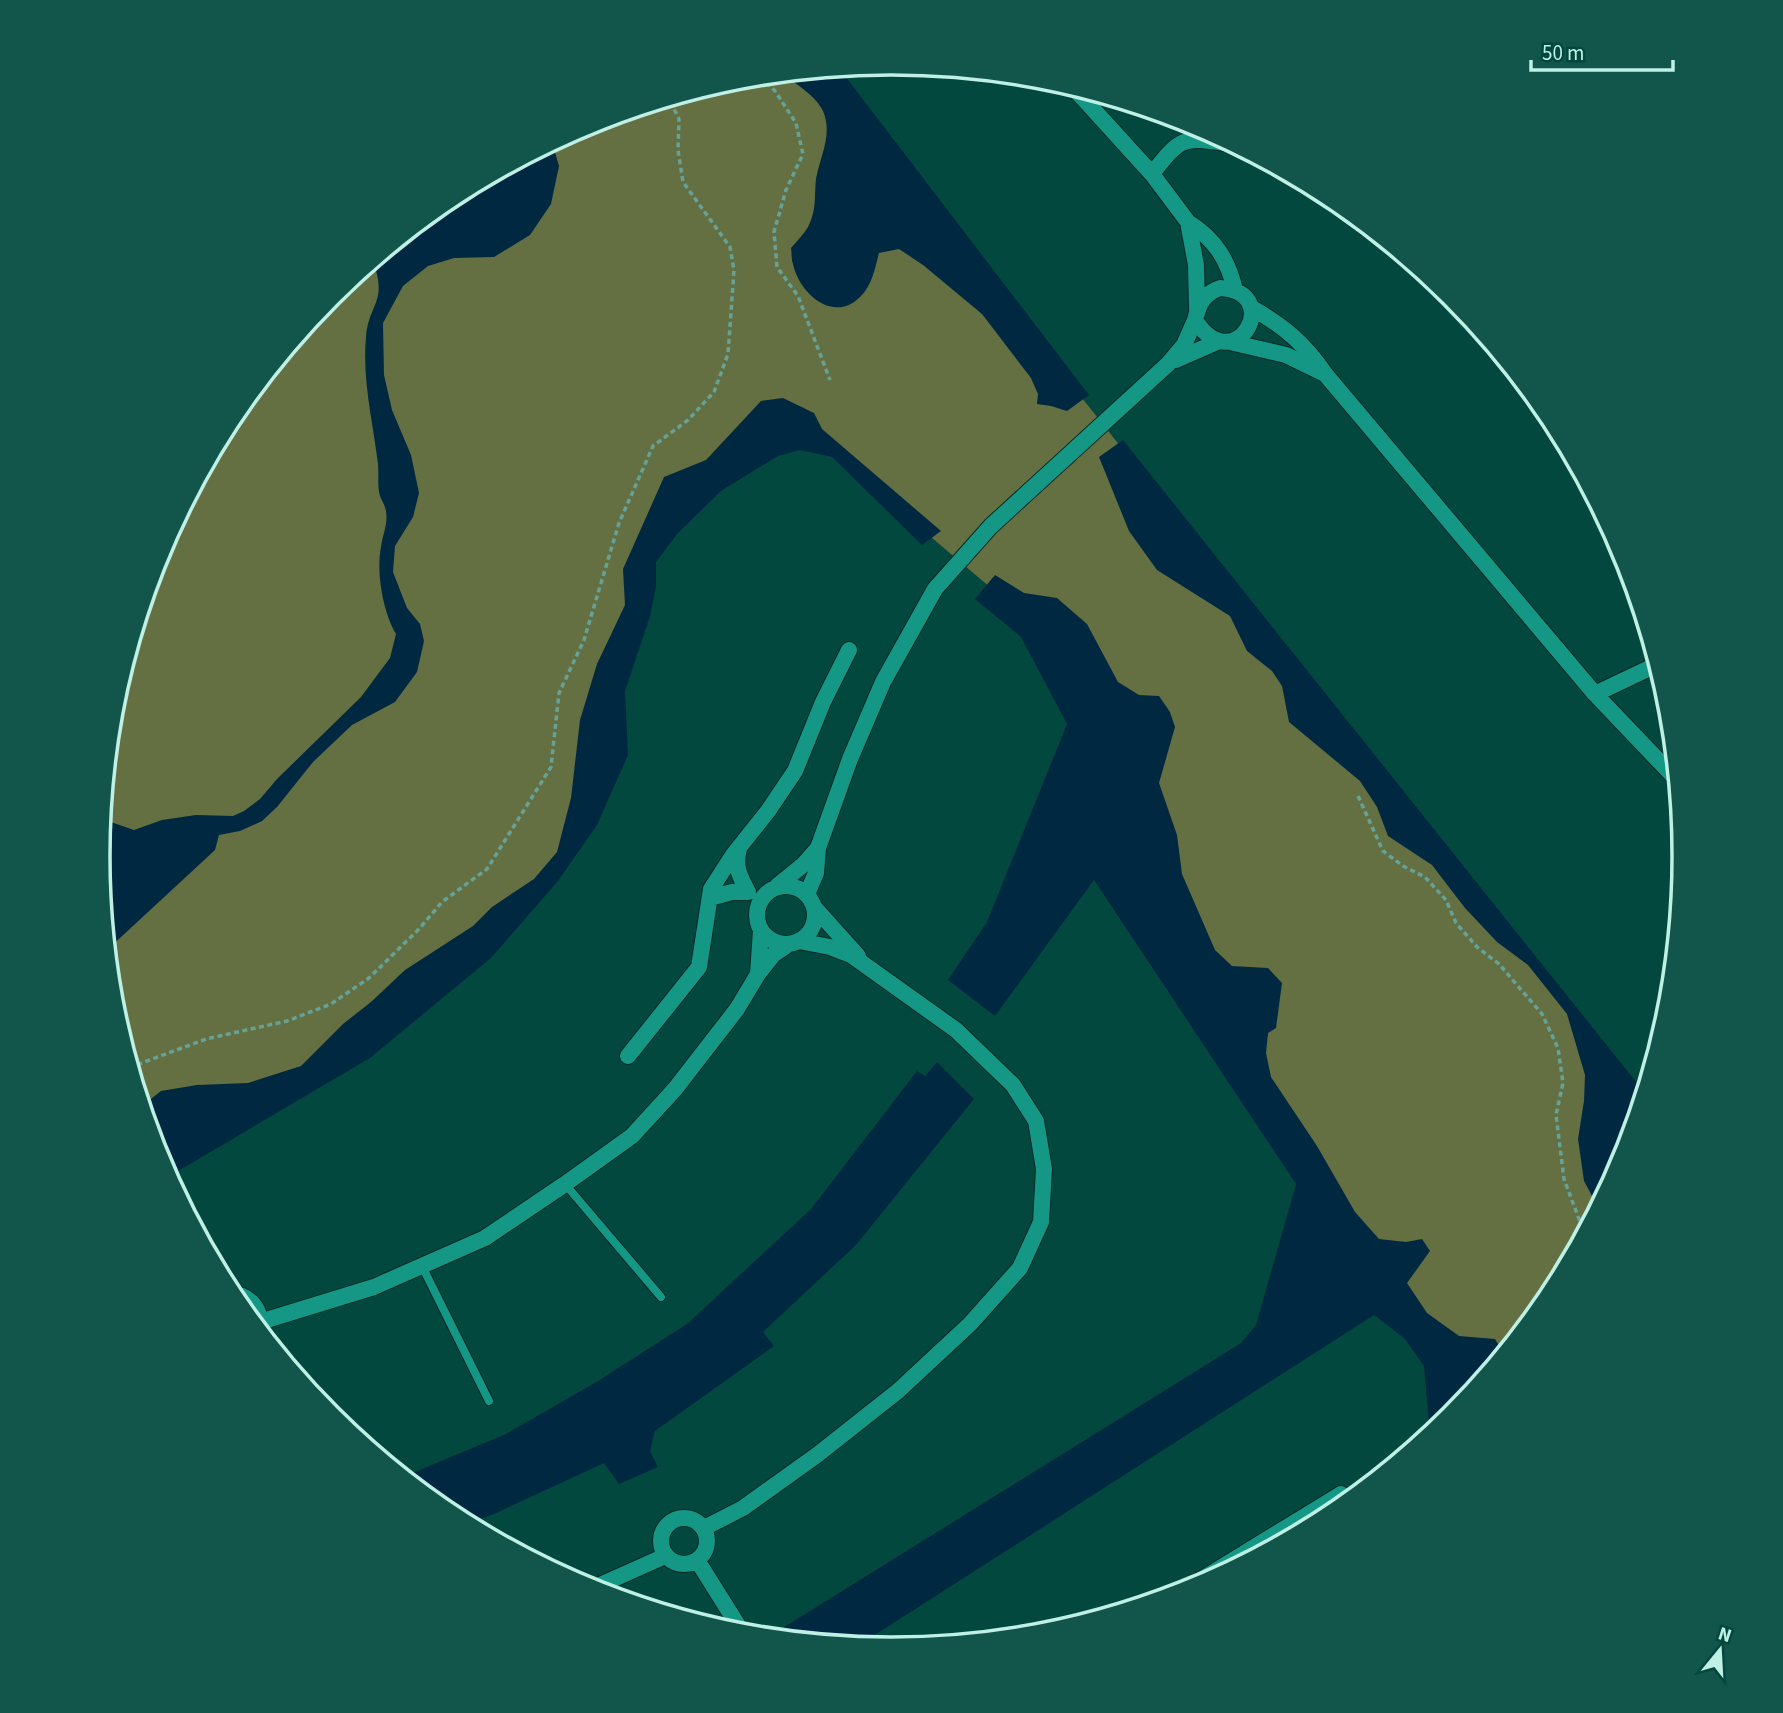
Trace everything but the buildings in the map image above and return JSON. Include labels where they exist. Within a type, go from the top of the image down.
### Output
[{"type":"street","points":[[1084,100],[1152,174],[1188,222],[1205,233],[1220,251],[1230,271],[1235,290]]},
{"type":"street","points":[[1152,174],[1169,152],[1182,141],[1203,141]]},
{"type":"street","points":[[1188,222],[1196,265],[1196,315],[1206,335],[1224,342],[1286,355],[1326,375]]},
{"type":"street","points":[[266,1324],[374,1287],[485,1238],[632,1136],[682,1079],[737,1009],[773,955],[808,935],[814,923],[811,901],[818,848],[850,759],[883,682],[935,589],[991,526],[1168,364],[1184,345],[1204,296],[1211,291],[1220,288],[1235,290],[1244,295],[1252,308],[1292,334],[1310,352],[1326,375],[1595,694],[1667,763]]},
{"type":"street","points":[[1168,364],[1243,336],[1250,326],[1252,308]]},
{"type":"street","points":[[628,1055],[699,967],[711,889],[795,771],[823,702],[849,650]]},
{"type":"street","points":[[1595,694],[1649,668]]},
{"type":"street","points":[[740,846],[736,859],[738,875],[753,898],[761,930],[758,974]]},
{"type":"street","points":[[710,898],[732,892],[753,898],[765,894],[803,865],[818,848]]},
{"type":"street","points":[[777,886],[795,887],[811,901],[872,970]]},
{"type":"street","points":[[704,1528],[743,1507],[817,1455],[898,1391],[970,1324],[1020,1268],[1041,1222],[1044,1169],[1036,1121],[1013,1085],[956,1030],[851,955],[830,947],[775,942],[761,930]]},
{"type":"street","points":[[1245,1553],[1341,1494]]},
{"type":"street","points":[[692,1519],[704,1528],[707,1546],[704,1554],[697,1560],[681,1564],[672,1562],[665,1556],[660,1542],[661,1534],[670,1522],[692,1519]]},
{"type":"street","points":[[605,1583],[665,1556]]},
{"type":"street","points":[[697,1560],[736,1622]]},
{"type":"lane","points":[[565,1184],[661,1297]]},
{"type":"lane","points":[[422,1266],[489,1401]]},
{"type":"path","points":[[770,85],[796,123],[803,154],[786,190],[774,232],[777,267],[798,296],[830,380]]},
{"type":"path","points":[[138,1064],[206,1039],[287,1021],[331,1004],[369,978],[419,929],[442,902],[487,869],[551,767],[559,693],[584,640],[619,523],[653,446],[688,420],[714,392],[728,354],[734,270],[730,247],[683,182],[678,150],[679,118],[673,107]]},
{"type":"path","points":[[1358,796],[1383,851],[1403,866],[1425,877],[1446,900],[1456,923],[1477,947],[1499,964],[1542,1014],[1558,1048],[1563,1083],[1556,1115],[1564,1180],[1581,1223]]},
{"type":"green space","points":[[828,78],[1635,1094],[1613,1155],[1568,1247],[1511,1332],[1452,1401],[1122,886],[1064,650],[805,430],[651,540],[562,861],[314,1076],[169,1152],[152,1108],[125,1009],[112,908],[110,856],[117,755],[137,654],[152,605],[191,511],[242,422],[304,341],[376,269],[457,207],[546,156],[640,117],[739,90]]},
{"type":"water","points":[[846,77],[1089,395],[1067,411],[1037,404],[1038,394],[1031,378],[982,314],[923,265],[899,249],[879,253],[867,288],[850,305],[829,306],[810,294],[796,275],[791,248],[806,230],[813,215],[816,179],[827,129],[823,111],[816,100],[793,82]]},
{"type":"water","points":[[555,152],[559,166],[551,204],[530,235],[494,257],[454,258],[428,266],[403,286],[383,323],[384,375],[392,410],[411,455],[419,493],[413,517],[395,546],[393,572],[407,608],[420,624],[424,641],[417,672],[395,702],[352,725],[313,762],[277,807],[262,821],[240,831],[219,835],[215,850],[115,942],[110,856],[111,822],[134,830],[162,820],[196,815],[233,816],[244,811],[260,799],[361,697],[390,658],[396,634],[384,604],[379,568],[386,516],[379,492],[378,464],[365,369],[368,325],[378,294],[376,269],[457,207]]},
{"type":"water","points":[[783,398],[814,413],[822,429],[941,531],[922,545],[832,457],[800,450],[778,456],[721,491],[678,533],[656,562],[656,587],[650,616],[625,691],[628,755],[597,825],[558,881],[491,958],[370,1058],[177,1171],[150,1100],[161,1091],[197,1085],[248,1083],[301,1066],[343,1024],[405,970],[473,926],[492,907],[534,879],[557,852],[571,798],[580,720],[597,664],[625,605],[623,569],[664,477],[706,460],[761,401]]},
{"type":"water","points":[[1123,440],[1638,1084],[1613,1155],[1593,1199],[1584,1181],[1578,1139],[1585,1075],[1567,1014],[1528,965],[1497,942],[1465,908],[1432,865],[1388,836],[1377,807],[1360,781],[1289,722],[1282,686],[1272,671],[1247,651],[1230,616],[1157,570],[1129,531],[1099,457]]},
{"type":"water","points":[[995,575],[1024,593],[1057,598],[1087,624],[1118,682],[1139,695],[1159,696],[1170,712],[1175,727],[1159,783],[1177,835],[1182,874],[1215,950],[1232,966],[1268,968],[1282,983],[1276,1028],[1268,1033],[1266,1053],[1271,1077],[1317,1146],[1355,1212],[1379,1239],[1406,1242],[1422,1239],[1430,1251],[1407,1283],[1427,1313],[1459,1336],[1495,1339],[1499,1346],[1479,1372],[1429,1423],[1424,1366],[1404,1338],[1374,1315],[871,1637],[781,1630],[1241,1343],[1256,1325],[1296,1184],[1094,880],[995,1016],[948,980],[987,922],[1067,724],[1021,637],[975,599]]},
{"type":"water","points":[[937,1062],[974,1099],[856,1245],[763,1332],[774,1346],[655,1431],[650,1451],[658,1467],[619,1484],[604,1463],[479,1519],[412,1473],[506,1434],[598,1381],[687,1324],[811,1209],[917,1071],[925,1076]]}]
